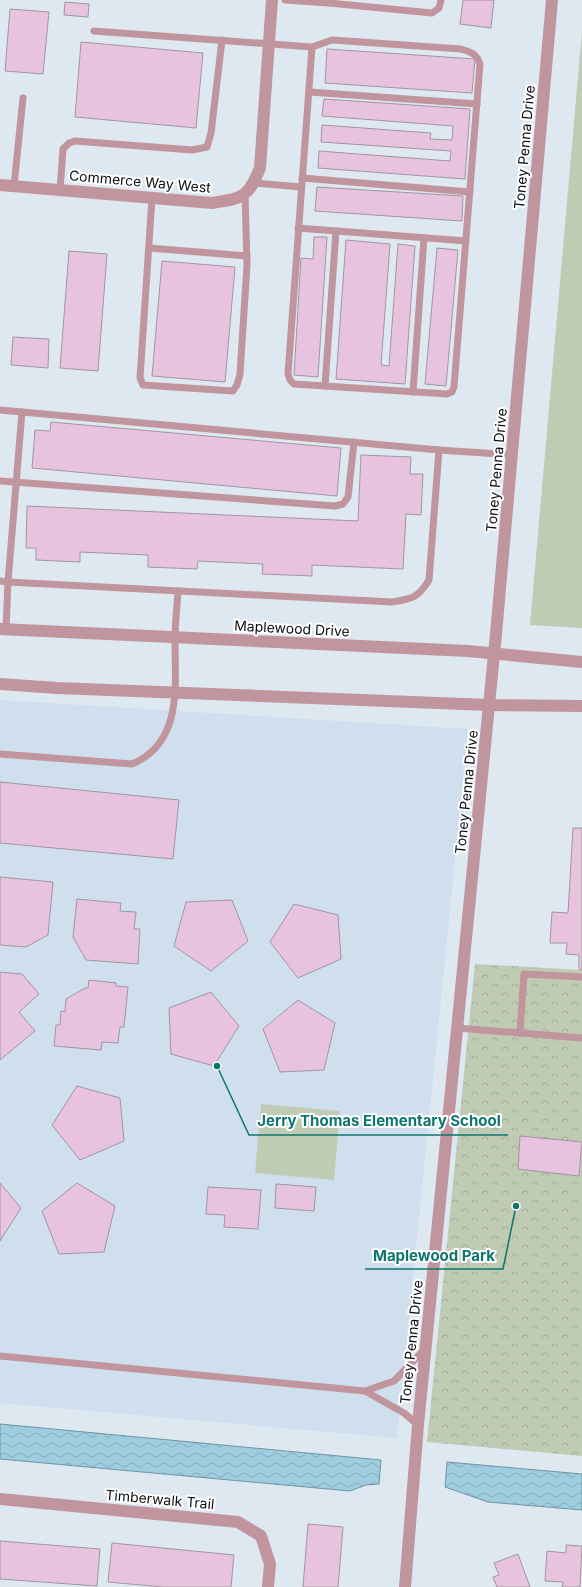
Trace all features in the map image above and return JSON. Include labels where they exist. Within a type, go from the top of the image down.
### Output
[{"type":"street","points":[[245,194],[254,183],[260,168],[272,0]]},
{"type":"street","name":"Toney Penna Drive","points":[[405,1587],[418,1425],[494,653],[552,0]]},
{"type":"street","name":"Commerce Way West","points":[[0,184],[212,203],[231,200],[245,194]]},
{"type":"street","name":"Maplewood Drive","points":[[3,629],[494,653],[582,662]]},
{"type":"street","points":[[0,684],[57,688],[489,705],[582,706]]},
{"type":"street","name":"Timberwalk Trail","points":[[0,1499],[238,1522],[261,1536],[270,1564],[268,1587]]},
{"type":"lane","points":[[285,0],[329,2],[432,13],[439,8],[441,0]]},
{"type":"lane","points":[[94,30],[312,47],[332,40],[461,50],[472,53],[478,57],[480,64],[454,387],[452,392],[447,394],[294,384],[290,380],[288,374],[312,47]]},
{"type":"lane","points":[[60,190],[63,149],[69,143],[74,141],[192,150],[207,147],[211,133],[222,40]]},
{"type":"lane","points":[[308,92],[477,104]]},
{"type":"lane","points":[[14,186],[23,98]]},
{"type":"lane","points":[[302,178],[470,192]]},
{"type":"lane","points":[[254,183],[301,187]]},
{"type":"lane","points":[[152,198],[140,378],[143,384],[233,391],[237,385],[240,374],[247,256],[245,194]]},
{"type":"lane","points":[[298,228],[466,241]]},
{"type":"lane","points":[[325,386],[336,231]]},
{"type":"lane","points":[[413,392],[424,238]]},
{"type":"lane","points":[[149,248],[247,256]]},
{"type":"lane","points":[[0,410],[439,450],[512,455]]},
{"type":"lane","points":[[3,629],[22,412]]},
{"type":"lane","points":[[0,481],[335,506],[343,504],[348,496],[354,442]]},
{"type":"lane","points":[[0,581],[392,602],[406,600],[422,593],[429,580],[439,450]]},
{"type":"lane","points":[[0,754],[132,764],[141,761],[154,751],[166,735],[172,715],[176,693],[175,638],[178,591]]},
{"type":"lane","points":[[520,1032],[524,974],[582,977]]},
{"type":"lane","points":[[458,1028],[582,1038]]},
{"type":"lane","points":[[365,1391],[394,1381],[426,1348]]},
{"type":"lane","points":[[0,1356],[365,1391],[404,1413],[418,1425]]},
{"type":"shaded area","points":[[0,700],[468,729],[397,1438],[0,1403]]},
{"type":"green space","points":[[582,31],[582,628],[530,625]]},
{"type":"green space","points":[[475,964],[582,970],[582,1456],[427,1442]]},
{"type":"green space","points":[[261,1104],[340,1111],[334,1180],[255,1173]]},
{"type":"water","points":[[0,1424],[381,1460],[379,1484],[366,1485],[350,1491],[0,1459]]},
{"type":"water","points":[[447,1462],[582,1474],[582,1510],[488,1502],[445,1487]]},
{"type":"building","points":[[463,0],[494,0],[491,28],[460,24]]},
{"type":"building","points":[[65,2],[89,4],[88,17],[64,15]]},
{"type":"building","points":[[10,9],[49,12],[43,74],[5,71]]},
{"type":"building","points":[[81,42],[203,53],[196,128],[75,117]]},
{"type":"building","points":[[327,49],[475,59],[472,93],[325,83]]},
{"type":"building","points":[[324,99],[470,109],[465,179],[318,168],[319,151],[450,161],[451,151],[321,142],[322,125],[431,133],[430,139],[452,140],[453,126],[322,116]]},
{"type":"building","points":[[317,187],[463,196],[462,221],[315,211]]},
{"type":"building","points":[[314,237],[327,237],[318,377],[294,375],[301,258],[313,259]]},
{"type":"building","points":[[346,240],[390,244],[381,365],[389,366],[398,244],[415,246],[405,384],[336,379]]},
{"type":"building","points":[[437,248],[458,250],[446,386],[425,384]]},
{"type":"building","points":[[69,251],[107,254],[98,371],[60,368]]},
{"type":"building","points":[[162,261],[235,267],[225,382],[152,376]]},
{"type":"building","points":[[13,337],[49,339],[48,368],[11,365]]},
{"type":"building","points":[[51,422],[341,448],[337,496],[32,468],[35,430],[50,431]]},
{"type":"building","points":[[361,455],[411,457],[410,474],[423,474],[421,515],[406,514],[403,569],[312,565],[312,576],[262,574],[263,564],[198,561],[197,569],[148,567],[148,555],[80,552],[80,562],[36,560],[36,548],[26,548],[27,506],[358,521]]},
{"type":"building","points":[[0,782],[179,800],[173,859],[0,843]]},
{"type":"building","points":[[573,828],[582,828],[582,970],[579,969],[579,955],[566,954],[567,943],[550,943],[552,912],[568,913]]},
{"type":"building","points":[[0,877],[53,882],[48,935],[26,947],[0,945]]},
{"type":"building","points":[[77,899],[121,903],[120,911],[136,912],[134,929],[140,929],[138,964],[86,960],[73,937]]},
{"type":"building","points":[[232,900],[248,941],[211,971],[174,946],[186,902]]},
{"type":"building","points":[[294,904],[338,915],[341,959],[298,978],[270,942]]},
{"type":"building","points":[[0,972],[22,974],[39,994],[19,1012],[35,1031],[0,1060]]},
{"type":"building","points":[[89,980],[116,983],[116,986],[128,987],[124,1027],[120,1027],[118,1043],[102,1042],[101,1050],[54,1046],[56,1025],[60,1025],[61,1011],[65,1012],[66,999],[85,988],[88,988]]},
{"type":"building","points":[[211,992],[239,1026],[214,1066],[171,1054],[169,1008]]},
{"type":"building","points":[[298,1000],[335,1023],[324,1070],[280,1072],[263,1029]]},
{"type":"building","points":[[77,1086],[120,1098],[124,1141],[80,1160],[52,1125]]},
{"type":"building","points":[[520,1136],[582,1142],[579,1176],[518,1169]]},
{"type":"building","points":[[0,1183],[21,1208],[0,1241]]},
{"type":"building","points":[[77,1183],[115,1206],[104,1252],[59,1254],[42,1211]]},
{"type":"building","points":[[276,1184],[316,1187],[314,1211],[275,1208]]},
{"type":"building","points":[[208,1187],[261,1190],[258,1229],[224,1227],[225,1215],[206,1214]]},
{"type":"building","points":[[308,1524],[343,1527],[338,1587],[303,1587]]},
{"type":"building","points":[[0,1541],[100,1549],[97,1586],[0,1579]]},
{"type":"building","points":[[112,1543],[234,1555],[231,1587],[162,1587],[108,1582]]},
{"type":"building","points":[[566,1545],[582,1546],[580,1587],[562,1587],[563,1582],[545,1581],[547,1551],[566,1553]]},
{"type":"building","points":[[518,1554],[530,1587],[497,1587],[493,1577],[499,1575],[494,1563]]},
{"type":"place","name":"Jerry Thomas Elementary School","points":[[217,1066]]},
{"type":"place","name":"Maplewood Park","points":[[516,1206]]}]
